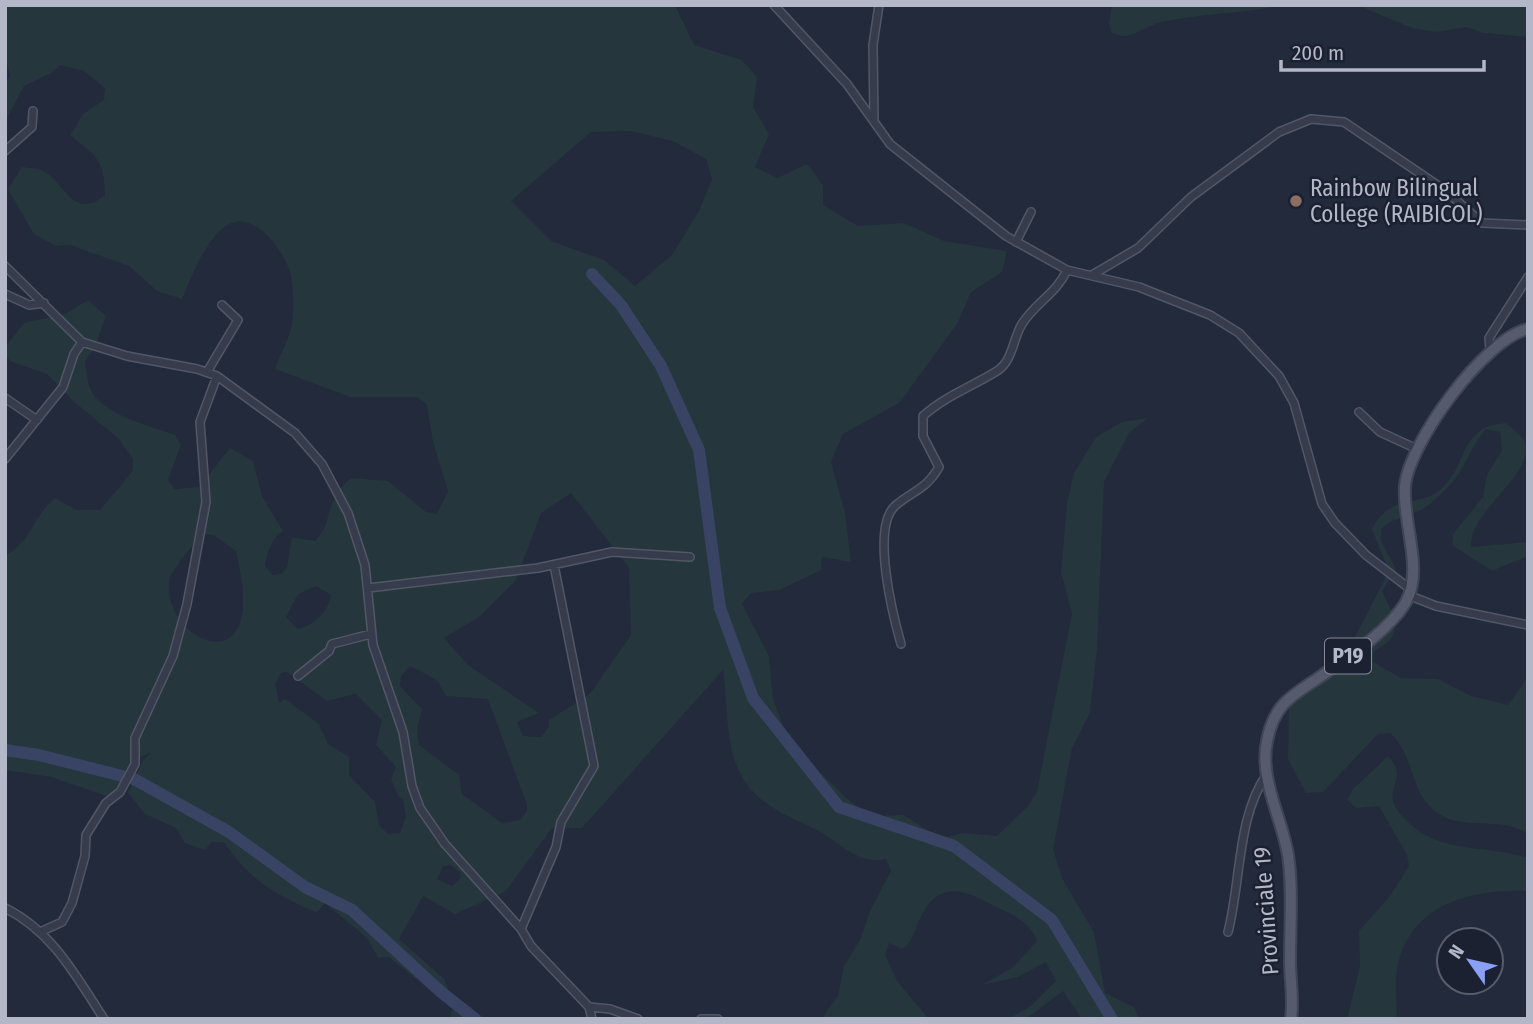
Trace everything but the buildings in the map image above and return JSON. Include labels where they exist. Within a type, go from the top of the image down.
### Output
[{"type":"main road","points":[[1409,592],[1411,555],[1405,488],[1408,470],[1417,449],[1466,378],[1490,350],[1503,339],[1528,329]]},
{"type":"main road","name":"Provinciale 19","points":[[1292,1019],[1290,869],[1268,774],[1267,739],[1277,712],[1297,690],[1325,674],[1381,629],[1399,610],[1409,592]]},
{"type":"street","points":[[774,5],[847,83],[874,124],[902,155],[1016,242],[1067,270],[1139,288],[1210,315],[1239,333],[1279,376],[1294,403],[1322,504],[1335,523],[1366,555],[1409,592],[1436,606],[1528,625]]},
{"type":"street","points":[[874,124],[873,45],[879,5]]},
{"type":"street","points":[[5,151],[32,127],[33,111]]},
{"type":"street","points":[[1091,275],[1138,248],[1191,197],[1279,132],[1311,118],[1345,122],[1446,191],[1482,223],[1528,225]]},
{"type":"street","points":[[1016,242],[1031,212]]},
{"type":"street","points":[[5,266],[82,342],[127,356],[217,376],[295,433],[322,464],[348,513],[365,565],[370,634],[403,732],[412,786],[420,808],[445,844],[521,929],[531,946],[590,1007],[592,1019]]},
{"type":"street","points":[[901,644],[884,571],[884,546],[889,514],[895,506],[924,488],[939,467],[923,436],[923,416],[949,397],[999,370],[1006,361],[1021,325],[1053,293],[1067,270]]},
{"type":"street","points":[[1490,350],[1491,335],[1528,277]]},
{"type":"street","points":[[5,294],[29,305],[44,303]]},
{"type":"street","points":[[207,372],[238,320],[222,305]]},
{"type":"street","points":[[5,459],[63,387],[74,354],[82,342]]},
{"type":"street","points":[[40,932],[62,922],[72,903],[85,856],[86,835],[106,803],[118,795],[135,764],[135,738],[173,656],[187,604],[206,502],[200,422],[217,376]]},
{"type":"street","points":[[5,398],[37,420]]},
{"type":"street","points":[[1359,412],[1380,432],[1417,449]]},
{"type":"street","points":[[368,588],[554,565],[612,552],[690,557]]},
{"type":"street","points":[[521,929],[556,847],[561,822],[594,766],[554,565]]},
{"type":"street","points":[[298,676],[329,651],[332,644],[370,634]]},
{"type":"street","points":[[1228,932],[1237,898],[1250,804],[1268,774]]},
{"type":"street","points":[[5,908],[56,945],[104,1019]]},
{"type":"street","points":[[590,1007],[610,1009],[638,1019]]},
{"type":"street","points":[[701,1019],[718,1019]]},
{"type":"shaded area","points":[[5,5],[675,5],[694,45],[742,60],[757,77],[753,107],[769,134],[755,167],[777,178],[807,164],[823,185],[823,205],[858,226],[904,223],[944,241],[1007,251],[1002,272],[971,292],[957,324],[899,403],[843,434],[831,462],[845,513],[851,562],[822,557],[821,570],[780,590],[751,593],[742,604],[769,656],[773,699],[783,726],[799,751],[846,798],[871,816],[903,815],[941,838],[964,833],[997,836],[1029,805],[1037,791],[1072,614],[1061,572],[1067,503],[1074,473],[1096,437],[1122,422],[1148,418],[1129,433],[1104,482],[1097,648],[1090,713],[1072,748],[1053,850],[1063,880],[1094,932],[1105,993],[1134,1007],[1139,1019],[1082,1019],[1063,991],[1026,1019],[1008,1019],[1031,1006],[1056,981],[1046,962],[1018,977],[982,985],[1013,967],[1037,941],[1029,928],[1013,915],[973,896],[954,891],[938,896],[930,903],[907,945],[902,949],[889,943],[885,955],[897,981],[929,1019],[821,1019],[838,996],[844,966],[860,940],[870,911],[891,871],[886,859],[869,859],[853,854],[824,834],[773,808],[752,790],[734,760],[723,670],[582,828],[552,828],[505,892],[455,914],[423,896],[399,939],[444,979],[449,991],[486,1019],[450,1019],[452,1008],[389,957],[378,958],[367,938],[325,903],[317,913],[289,900],[254,877],[224,842],[211,842],[205,850],[185,843],[176,828],[145,814],[128,793],[143,760],[151,753],[137,758],[124,781],[110,797],[51,777],[5,770],[5,556],[22,542],[47,505],[55,498],[76,510],[100,510],[132,472],[133,459],[119,439],[73,401],[47,374],[12,362],[5,356],[5,347],[24,323],[65,314],[88,300],[106,316],[95,347],[85,361],[91,390],[96,398],[113,411],[133,421],[175,435],[181,445],[168,480],[175,489],[199,487],[230,448],[253,461],[262,496],[283,531],[273,541],[266,561],[265,566],[273,575],[282,573],[287,567],[292,537],[315,541],[321,534],[336,495],[351,478],[388,481],[426,512],[437,514],[448,491],[433,442],[427,405],[417,397],[350,397],[275,369],[292,323],[292,281],[278,249],[262,231],[242,222],[232,223],[222,229],[209,244],[182,299],[157,291],[129,266],[70,245],[56,246],[34,234],[8,189],[22,167],[43,171],[77,202],[94,202],[105,195],[101,166],[87,149],[70,135],[83,114],[104,100],[105,88],[84,71],[60,65],[53,72],[24,86],[5,122],[5,84],[10,76],[5,56]],"holes":[[[630,131],[673,141],[706,159],[712,179],[699,211],[672,255],[635,286],[604,260],[551,241],[511,201],[591,132]],[[571,493],[629,568],[631,635],[590,694],[549,720],[549,727],[541,737],[523,736],[517,722],[539,713],[468,665],[444,638],[479,617],[516,580],[541,513]],[[203,533],[215,536],[236,551],[243,607],[236,631],[226,640],[213,642],[200,638],[177,616],[171,600],[169,582],[178,564]],[[316,586],[331,595],[324,612],[309,625],[298,629],[286,617],[298,594]],[[410,666],[437,680],[446,696],[488,699],[527,805],[527,811],[520,820],[502,823],[462,794],[459,775],[419,745],[417,730],[422,709],[400,686],[401,676]],[[287,672],[327,701],[356,694],[382,720],[376,745],[396,767],[391,779],[398,796],[403,799],[406,816],[400,833],[388,834],[379,825],[375,802],[349,775],[349,757],[328,744],[319,724],[285,699],[279,703],[275,684],[281,673]],[[450,865],[460,872],[461,878],[452,886],[437,879],[443,866]]]},
{"type":"shaded area","points":[[1112,5],[1283,5],[1177,19],[1124,36],[1111,32],[1109,23]]},
{"type":"shaded area","points":[[1357,5],[1528,5],[1528,37],[1484,33],[1466,27],[1437,32],[1412,28]]},
{"type":"shaded area","points":[[1506,423],[1524,440],[1525,456],[1511,482],[1480,520],[1473,533],[1471,547],[1528,542],[1528,556],[1492,571],[1452,545],[1453,534],[1483,497],[1487,475],[1502,450],[1500,432],[1486,429],[1458,474],[1438,497],[1421,510],[1382,528],[1381,541],[1396,569],[1382,591],[1395,626],[1391,639],[1373,653],[1373,662],[1401,678],[1438,679],[1471,696],[1508,705],[1528,677],[1528,834],[1507,826],[1461,822],[1439,814],[1422,796],[1404,752],[1390,733],[1378,734],[1323,792],[1306,793],[1288,759],[1289,697],[1335,665],[1356,635],[1385,579],[1386,564],[1372,529],[1387,510],[1423,499],[1441,489],[1457,468],[1472,438],[1480,431],[1491,426]]},
{"type":"shaded area","points":[[1388,756],[1397,770],[1393,793],[1395,806],[1409,823],[1436,840],[1528,858],[1528,891],[1485,893],[1464,898],[1428,915],[1414,930],[1404,948],[1397,970],[1397,1019],[1347,1019],[1360,966],[1359,931],[1390,896],[1409,866],[1407,855],[1379,806],[1356,808],[1347,800],[1353,789]]},
{"type":"waterway","points":[[592,274],[621,305],[661,366],[699,450],[720,608],[753,698],[839,807],[954,846],[1052,920],[1112,1019]]},
{"type":"waterway","points":[[5,750],[39,755],[134,779],[229,832],[305,887],[352,910],[441,992],[475,1019]]},
{"type":"place","name":"Rainbow Bilingual College (RAIBICOL)","points":[[1296,201]]}]
